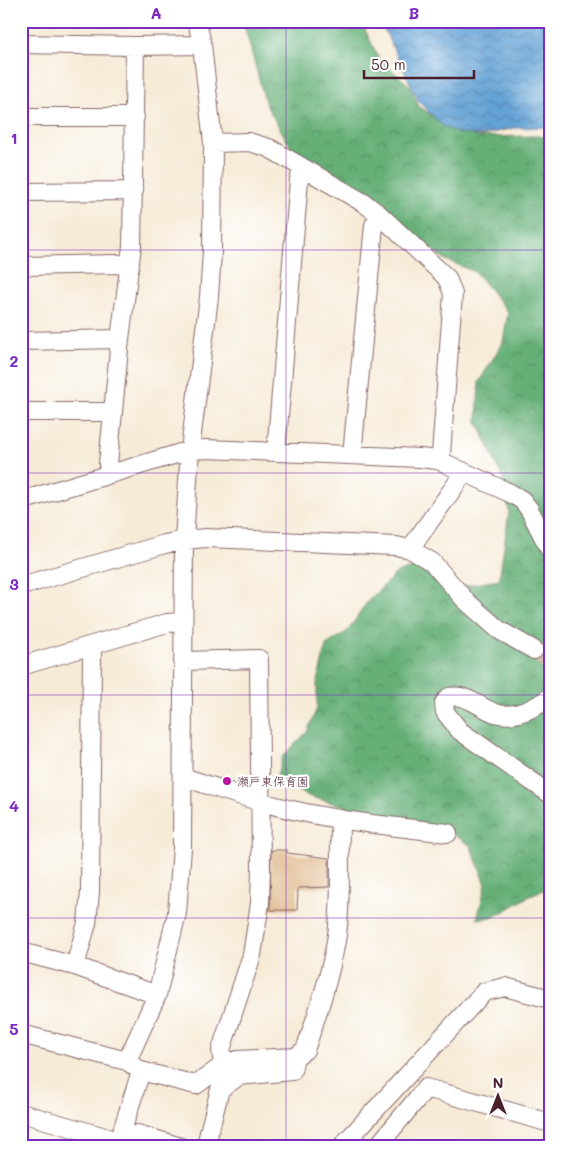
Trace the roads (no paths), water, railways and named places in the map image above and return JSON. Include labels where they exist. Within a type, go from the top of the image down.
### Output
[{"type":"street","points":[[123,1145],[134,1066],[157,995],[177,914],[182,848],[184,777],[184,540],[190,450],[212,252],[213,143],[202,45],[197,21]]},
{"type":"street","points":[[21,44],[202,45]]},
{"type":"street","points":[[111,473],[108,464],[120,339],[132,246],[135,46]]},
{"type":"street","points":[[21,117],[134,117]]},
{"type":"street","points":[[213,143],[249,142],[269,148],[304,168],[364,203],[380,215],[447,278],[453,294],[441,454],[438,460]]},
{"type":"street","points":[[276,452],[299,180],[304,168]]},
{"type":"street","points":[[21,192],[134,191]]},
{"type":"street","points":[[352,456],[374,225],[380,215]]},
{"type":"street","points":[[21,266],[118,264],[130,266]]},
{"type":"street","points":[[21,341],[120,339]]},
{"type":"street","points":[[21,412],[113,412]]},
{"type":"street","points":[[21,501],[190,450],[206,449],[420,458],[438,460],[522,500],[550,550]]},
{"type":"street","points":[[410,549],[457,483],[462,471]]},
{"type":"street","points":[[21,586],[184,540],[206,538],[396,546],[410,549],[432,562],[466,601],[499,630],[534,650]]},
{"type":"street","points":[[21,666],[167,623],[183,622]]},
{"type":"street","points":[[75,966],[87,922],[90,892],[92,654],[89,646]]},
{"type":"street","points":[[183,661],[260,659],[260,903],[252,955],[221,1050],[223,1065]]},
{"type":"street","points":[[550,697],[524,712],[511,714],[496,713],[466,698],[455,696],[448,697],[444,703],[445,712],[460,731],[550,794]]},
{"type":"street","points":[[184,777],[260,802],[297,811],[340,819],[448,833]]},
{"type":"street","points":[[21,1034],[196,1085],[223,1065],[237,1060],[295,1057],[305,1050],[328,978],[336,936],[339,913],[340,819]]},
{"type":"street","points":[[21,952],[75,966],[157,995]]},
{"type":"street","points":[[340,1147],[484,992],[505,987],[550,998]]},
{"type":"street","points":[[208,1147],[207,1141],[220,1089],[239,1076],[292,1071],[295,1057]]},
{"type":"street","points":[[377,1147],[426,1088],[550,1123]]},
{"type":"street","points":[[21,1113],[123,1145]]},
{"type":"street","points":[[123,1145],[138,1134],[181,1147]]},
{"type":"water","points":[[380,21],[550,21],[550,127],[514,128],[480,136],[457,133],[442,125],[419,102]]},
{"type":"tunnel","points":[[534,650],[550,657]]},
{"type":"place","name":"瀬戸東保育園","points":[[227,781]]}]
